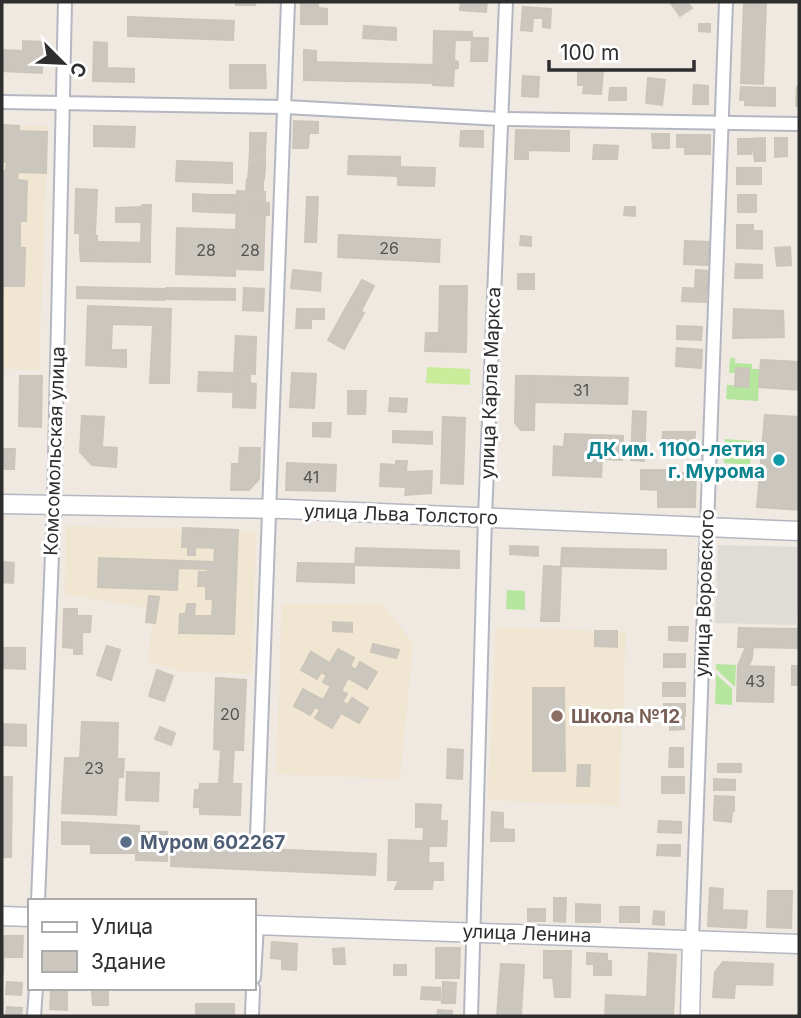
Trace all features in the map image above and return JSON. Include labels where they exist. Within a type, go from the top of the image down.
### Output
[{"type":"street","name":"Комсомольская улица","points":[[38,899],[54,505],[65,2]]},
{"type":"street","points":[[257,836],[288,2]]},
{"type":"street","name":"улица Карла Маркса","points":[[471,1016],[485,517],[506,2]]},
{"type":"street","name":"улица Воровского","points":[[690,1016],[724,122],[726,2]]},
{"type":"street","points":[[2,102],[62,106],[286,107],[501,118],[799,124]]},
{"type":"street","name":"улица Льва Толстого","points":[[2,504],[268,509],[799,531]]},
{"type":"street","points":[[2,916],[28,917]]},
{"type":"street","name":"улица Ленина","points":[[256,925],[799,944]]},
{"type":"street","points":[[34,1016],[36,990]]},
{"type":"street","points":[[252,1016],[253,990]]},
{"type":"shaded area","points":[[2,125],[48,126],[39,370],[2,369]]},
{"type":"shaded area","points":[[66,526],[256,531],[252,674],[184,672],[148,662],[152,623],[146,622],[147,608],[65,594]]},
{"type":"shaded area","points":[[718,545],[799,547],[799,612],[796,625],[715,623]]},
{"type":"shaded area","points":[[382,603],[413,644],[400,779],[276,774],[282,604]]},
{"type":"shaded area","name":"Школа №12","points":[[496,627],[626,632],[619,806],[488,800]]},
{"type":"green space","points":[[730,358],[735,358],[735,363],[752,364],[752,369],[760,369],[758,401],[726,399],[727,385],[748,386],[749,369],[736,368],[735,373],[729,373]]},
{"type":"green space","points":[[427,367],[470,369],[470,385],[426,383]]},
{"type":"green space","points":[[725,439],[752,441],[750,465],[724,463]]},
{"type":"green space","points":[[507,590],[525,591],[525,610],[506,609]]},
{"type":"green space","points":[[716,664],[736,665],[735,687],[716,669]]},
{"type":"green space","points":[[716,674],[732,689],[732,705],[715,704]]},
{"type":"building","points":[[236,2],[256,2],[255,5],[236,5]]},
{"type":"building","points":[[301,2],[318,2],[318,8],[327,9],[327,24],[301,24]]},
{"type":"building","points":[[461,2],[487,2],[486,12],[460,10]]},
{"type":"building","points":[[670,2],[687,2],[692,8],[680,16]]},
{"type":"building","points":[[744,2],[766,2],[763,84],[741,83]]},
{"type":"building","points":[[523,7],[551,9],[550,28],[543,27],[543,18],[533,18],[532,31],[521,30]]},
{"type":"building","points":[[128,17],[234,21],[233,40],[128,36]]},
{"type":"building","points":[[699,24],[710,24],[710,32],[699,31]]},
{"type":"building","points":[[364,26],[396,28],[396,40],[363,38]]},
{"type":"building","points":[[434,31],[472,32],[472,40],[455,40],[454,60],[458,62],[458,68],[454,69],[453,86],[433,85]]},
{"type":"building","points":[[472,38],[488,38],[487,61],[471,61]]},
{"type":"building","points":[[23,41],[43,42],[42,73],[2,71],[2,50],[23,51]]},
{"type":"building","points":[[94,42],[107,43],[107,68],[134,69],[134,82],[93,81]]},
{"type":"building","points":[[304,50],[316,51],[316,62],[433,65],[433,83],[304,80]]},
{"type":"building","points":[[230,65],[265,65],[266,88],[230,88]]},
{"type":"building","points":[[578,70],[603,71],[601,94],[583,93],[584,85],[578,85]]},
{"type":"building","points":[[523,76],[539,77],[538,97],[522,96]]},
{"type":"building","points":[[648,78],[665,80],[662,105],[646,103]]},
{"type":"building","points":[[694,85],[708,86],[708,104],[693,104]]},
{"type":"building","points":[[741,87],[775,88],[775,106],[745,105],[745,100],[740,100]]},
{"type":"building","points":[[799,87],[799,106],[796,106]]},
{"type":"building","points":[[610,88],[626,88],[626,100],[609,100]]},
{"type":"building","points":[[294,121],[318,122],[318,133],[309,133],[308,148],[293,148]]},
{"type":"building","points":[[4,125],[19,126],[19,131],[47,132],[46,173],[18,172],[17,180],[27,181],[26,221],[20,221],[20,248],[25,248],[24,286],[3,286],[2,296],[2,171],[6,171],[7,162],[3,162]]},
{"type":"building","points":[[94,126],[135,127],[134,147],[94,146]]},
{"type":"building","points":[[516,130],[569,131],[569,151],[528,150],[528,159],[515,159]]},
{"type":"building","points":[[461,131],[483,131],[483,147],[460,146]]},
{"type":"building","points":[[250,133],[266,133],[265,151],[250,150]]},
{"type":"building","points":[[652,134],[669,134],[669,148],[653,148]]},
{"type":"building","points":[[677,135],[710,135],[710,154],[685,154],[685,147],[677,147]]},
{"type":"building","points":[[765,138],[765,161],[755,161],[751,139]]},
{"type":"building","points":[[775,138],[787,138],[787,156],[775,157]]},
{"type":"building","points":[[738,139],[751,139],[751,154],[738,154]]},
{"type":"building","points":[[594,145],[618,146],[617,159],[593,159]]},
{"type":"building","points":[[250,150],[265,151],[265,168],[249,167]]},
{"type":"building","points":[[349,156],[400,157],[400,167],[435,168],[434,186],[398,185],[398,176],[348,174]]},
{"type":"building","points":[[177,161],[232,163],[232,183],[176,181]]},
{"type":"building","points":[[249,167],[265,168],[264,180],[248,179]]},
{"type":"building","points":[[737,168],[761,168],[761,184],[737,184]]},
{"type":"building","points":[[247,179],[263,180],[263,192],[246,191]]},
{"type":"building","points":[[76,189],[97,190],[95,234],[75,233]]},
{"type":"building","points":[[237,191],[265,192],[265,203],[253,202],[252,215],[265,215],[263,270],[235,269]]},
{"type":"building","points":[[193,194],[209,195],[209,212],[193,211]]},
{"type":"building","points":[[209,195],[236,195],[236,213],[209,212]]},
{"type":"building","points":[[738,195],[756,195],[756,212],[738,212]]},
{"type":"building","points":[[307,197],[318,197],[316,242],[305,242]]},
{"type":"building","points":[[253,202],[269,203],[269,215],[252,215]]},
{"type":"building","points":[[142,205],[151,205],[150,243],[141,242]]},
{"type":"building","points":[[142,207],[142,222],[116,222],[116,208]]},
{"type":"building","points":[[625,207],[635,207],[635,216],[624,215]]},
{"type":"building","points":[[737,225],[753,225],[753,231],[762,231],[762,249],[737,248]]},
{"type":"building","points":[[177,228],[236,230],[235,276],[176,274]]},
{"type":"building","points":[[80,235],[97,236],[97,250],[80,250]]},
{"type":"building","points":[[339,235],[440,240],[439,262],[338,257]]},
{"type":"building","points":[[521,236],[531,237],[531,246],[520,245]]},
{"type":"building","points":[[685,241],[709,242],[708,265],[684,264]]},
{"type":"building","points":[[99,242],[150,243],[150,262],[81,261],[80,251],[98,251]]},
{"type":"building","points":[[790,247],[791,265],[777,266],[775,248]]},
{"type":"building","points":[[736,264],[762,265],[762,278],[735,278]]},
{"type":"building","points":[[293,270],[321,273],[320,291],[291,288]]},
{"type":"building","points":[[696,270],[708,271],[707,287],[695,287]]},
{"type":"building","points":[[518,274],[534,274],[534,289],[518,289]]},
{"type":"building","points":[[362,280],[374,286],[361,311],[348,304]]},
{"type":"building","points":[[440,286],[467,286],[466,352],[425,351],[426,333],[439,333]]},
{"type":"building","points":[[77,287],[164,289],[164,300],[77,298]]},
{"type":"building","points":[[166,288],[235,289],[235,300],[165,299]]},
{"type":"building","points":[[244,288],[264,289],[263,311],[243,310]]},
{"type":"building","points":[[683,288],[707,289],[706,302],[682,301]]},
{"type":"building","points":[[348,304],[364,313],[344,349],[328,340]]},
{"type":"building","points":[[88,306],[171,309],[169,383],[150,383],[153,325],[112,324],[111,350],[126,350],[126,367],[86,365]]},
{"type":"building","points":[[297,309],[324,309],[324,319],[311,319],[311,328],[296,328]]},
{"type":"building","points":[[734,309],[783,311],[784,337],[733,338]]},
{"type":"building","points":[[677,326],[702,327],[701,340],[677,339]]},
{"type":"building","points":[[236,336],[256,337],[255,374],[234,373]]},
{"type":"building","points":[[677,348],[702,350],[701,368],[676,366]]},
{"type":"building","points":[[761,360],[799,362],[799,390],[759,387]]},
{"type":"building","points":[[736,368],[749,369],[748,387],[735,386]]},
{"type":"building","points":[[199,372],[234,373],[234,392],[198,391]]},
{"type":"building","points":[[234,373],[250,374],[250,383],[256,384],[255,408],[233,407]]},
{"type":"building","points":[[292,373],[316,374],[314,408],[290,407]]},
{"type":"building","points":[[20,376],[42,376],[41,427],[19,426]]},
{"type":"building","points":[[516,376],[535,376],[534,430],[521,430],[515,423]]},
{"type":"building","points":[[535,376],[628,378],[627,404],[535,402]]},
{"type":"building","points":[[348,391],[366,391],[365,414],[348,414]]},
{"type":"building","points":[[390,398],[407,399],[406,412],[389,411]]},
{"type":"building","points":[[633,411],[646,412],[644,461],[631,460]]},
{"type":"building","points":[[765,415],[799,417],[799,510],[757,507]]},
{"type":"building","points":[[82,416],[104,417],[102,447],[117,448],[116,467],[92,465],[80,452]]},
{"type":"building","points":[[443,417],[465,418],[463,484],[441,483]]},
{"type":"building","points":[[313,423],[331,423],[330,437],[313,436]]},
{"type":"building","points":[[393,431],[432,432],[432,444],[393,442]]},
{"type":"building","points":[[663,432],[695,432],[694,449],[662,449]]},
{"type":"building","points":[[565,434],[623,436],[622,460],[602,459],[601,477],[553,475],[554,446],[564,447]]},
{"type":"building","points":[[240,448],[260,448],[259,479],[249,490],[231,490],[232,464],[239,464]]},
{"type":"building","points":[[2,449],[15,449],[14,469],[2,469]]},
{"type":"building","points":[[396,461],[407,461],[406,472],[432,471],[431,493],[405,495],[406,487],[380,486],[381,464],[396,465]]},
{"type":"building","points":[[287,463],[336,465],[335,491],[286,490]]},
{"type":"building","points":[[641,470],[671,470],[671,480],[683,480],[683,473],[696,473],[695,507],[658,507],[658,490],[641,489]]},
{"type":"building","points":[[183,528],[238,530],[234,634],[179,633],[180,614],[186,614],[187,604],[195,604],[194,616],[212,616],[213,599],[206,599],[206,586],[198,586],[199,572],[208,572],[208,569],[178,568],[177,590],[98,587],[99,558],[214,562],[215,548],[195,547],[195,555],[188,555],[188,547],[182,547]]},
{"type":"building","points":[[510,546],[538,547],[538,556],[510,554]]},
{"type":"building","points":[[356,548],[459,551],[459,568],[355,565]]},
{"type":"building","points":[[562,548],[666,550],[666,569],[561,566]]},
{"type":"building","points":[[2,562],[14,563],[13,583],[2,582]]},
{"type":"building","points":[[298,563],[354,564],[354,583],[297,581]]},
{"type":"building","points":[[544,566],[561,567],[559,621],[541,621]]},
{"type":"building","points":[[149,596],[159,597],[155,623],[146,622]]},
{"type":"building","points":[[64,609],[77,609],[77,616],[91,616],[90,632],[82,632],[82,654],[74,654],[74,648],[63,647]]},
{"type":"building","points":[[333,622],[352,623],[352,632],[333,631]]},
{"type":"building","points":[[669,627],[688,627],[687,641],[669,640]]},
{"type":"building","points":[[739,628],[799,629],[799,648],[750,647],[750,650],[738,647]]},
{"type":"building","points":[[595,631],[617,631],[617,647],[595,646]]},
{"type":"building","points":[[373,644],[399,650],[396,658],[371,652]]},
{"type":"building","points":[[107,646],[120,650],[111,680],[97,675]]},
{"type":"building","points":[[750,647],[753,647],[752,658],[748,667],[738,666],[745,649],[750,650]]},
{"type":"building","points":[[2,648],[25,648],[25,669],[2,668]]},
{"type":"building","points":[[338,649],[354,658],[350,666],[356,670],[360,662],[377,672],[367,689],[348,678],[341,691],[347,694],[342,702],[348,705],[352,698],[368,708],[359,723],[341,713],[332,728],[315,718],[320,710],[315,707],[310,715],[294,706],[303,689],[323,700],[331,686],[323,682],[327,675],[321,672],[317,679],[301,670],[311,652],[330,663]]},
{"type":"building","points":[[664,654],[685,654],[685,667],[664,667]]},
{"type":"building","points":[[738,666],[774,667],[773,702],[737,701]]},
{"type":"building","points":[[792,666],[799,666],[799,685],[792,685]]},
{"type":"building","points":[[157,670],[173,676],[164,701],[149,696]]},
{"type":"building","points":[[216,678],[246,680],[243,750],[234,750],[232,784],[241,784],[240,815],[200,814],[200,807],[194,807],[195,790],[199,790],[200,784],[219,784],[221,750],[214,749]]},
{"type":"building","points":[[663,683],[685,683],[685,696],[663,696]]},
{"type":"building","points":[[533,688],[564,688],[565,771],[533,771]]},
{"type":"building","points":[[664,704],[685,704],[685,716],[664,716]]},
{"type":"building","points":[[684,717],[684,729],[670,730],[670,718]]},
{"type":"building","points":[[82,722],[118,723],[117,759],[124,759],[123,777],[118,777],[116,815],[62,813],[65,758],[80,758]]},
{"type":"building","points":[[2,724],[26,725],[26,746],[2,745]]},
{"type":"building","points":[[160,727],[175,733],[171,745],[155,739]]},
{"type":"building","points":[[670,748],[683,748],[683,767],[669,767]]},
{"type":"building","points":[[448,749],[463,750],[462,779],[447,778]]},
{"type":"building","points":[[718,764],[741,764],[741,772],[718,772]]},
{"type":"building","points":[[578,765],[590,765],[589,786],[577,786]]},
{"type":"building","points":[[127,772],[159,773],[158,801],[126,800]]},
{"type":"building","points":[[2,777],[12,777],[11,857],[2,857]]},
{"type":"building","points":[[662,777],[684,777],[684,793],[662,793]]},
{"type":"building","points":[[714,779],[735,780],[735,790],[714,790]]},
{"type":"building","points":[[715,796],[734,797],[734,811],[714,811]]},
{"type":"building","points":[[416,804],[441,805],[440,821],[447,821],[446,846],[423,846],[424,827],[416,827]]},
{"type":"building","points":[[714,811],[732,811],[731,822],[714,820]]},
{"type":"building","points":[[492,812],[503,813],[503,829],[514,830],[514,841],[491,841]]},
{"type":"building","points":[[659,821],[681,822],[681,833],[658,832]]},
{"type":"building","points":[[62,822],[139,826],[139,832],[167,832],[167,861],[136,860],[136,853],[91,853],[91,844],[62,844]]},
{"type":"building","points":[[389,840],[423,841],[423,846],[429,846],[428,863],[443,863],[443,880],[433,880],[432,889],[395,889],[399,880],[388,880]]},
{"type":"building","points":[[172,845],[376,854],[375,875],[171,866]]},
{"type":"building","points":[[658,845],[680,845],[680,856],[657,855]]},
{"type":"building","points":[[710,888],[723,889],[722,910],[747,911],[746,928],[708,926]]},
{"type":"building","points":[[768,891],[792,891],[791,928],[767,927]]},
{"type":"building","points":[[554,898],[566,898],[565,922],[554,921]]},
{"type":"building","points":[[576,904],[600,905],[600,922],[576,922]]},
{"type":"building","points":[[620,907],[639,907],[639,922],[620,922]]},
{"type":"building","points":[[528,909],[545,909],[545,921],[528,921]]},
{"type":"building","points":[[654,911],[664,912],[664,925],[653,924]]},
{"type":"building","points":[[5,936],[23,936],[22,957],[4,957]]},
{"type":"building","points":[[4,938],[3,974],[2,974]]},
{"type":"building","points":[[272,942],[297,944],[296,970],[282,969],[282,959],[271,958]]},
{"type":"building","points":[[344,948],[345,964],[334,964],[333,949]]},
{"type":"building","points":[[436,948],[460,948],[459,978],[436,978]]},
{"type":"building","points":[[544,951],[571,951],[570,997],[555,997],[553,978],[544,978]]},
{"type":"building","points":[[587,953],[607,954],[607,961],[611,961],[611,975],[594,975],[594,964],[587,964]]},
{"type":"building","points":[[649,953],[676,955],[673,1016],[605,1016],[606,995],[647,997]]},
{"type":"building","points":[[723,962],[773,964],[772,985],[735,984],[734,998],[713,997],[715,972]]},
{"type":"building","points":[[501,964],[524,965],[521,1016],[497,1016]]},
{"type":"building","points":[[394,965],[406,965],[406,975],[394,975]]},
{"type":"building","points":[[7,982],[22,983],[21,995],[6,994]]},
{"type":"building","points":[[443,982],[456,983],[455,1003],[442,1003]]},
{"type":"building","points":[[422,987],[440,988],[440,1000],[421,999]]},
{"type":"building","points":[[51,991],[67,991],[67,1010],[50,1009]]},
{"type":"building","points":[[92,991],[108,991],[108,1005],[93,1005]]},
{"type":"building","points":[[196,1004],[234,1004],[234,1016],[196,1016]]},
{"type":"building","points":[[7,1007],[22,1008],[21,1016],[6,1016]]},
{"type":"building","points":[[438,1010],[452,1011],[452,1016],[437,1016]]},
{"type":"place","name":"ДК им. 1100-летия г. Мурома","points":[[779,460]]},
{"type":"place","name":"Школа №12","points":[[557,716]]},
{"type":"place","name":"Муром 602267","points":[[126,842]]}]
